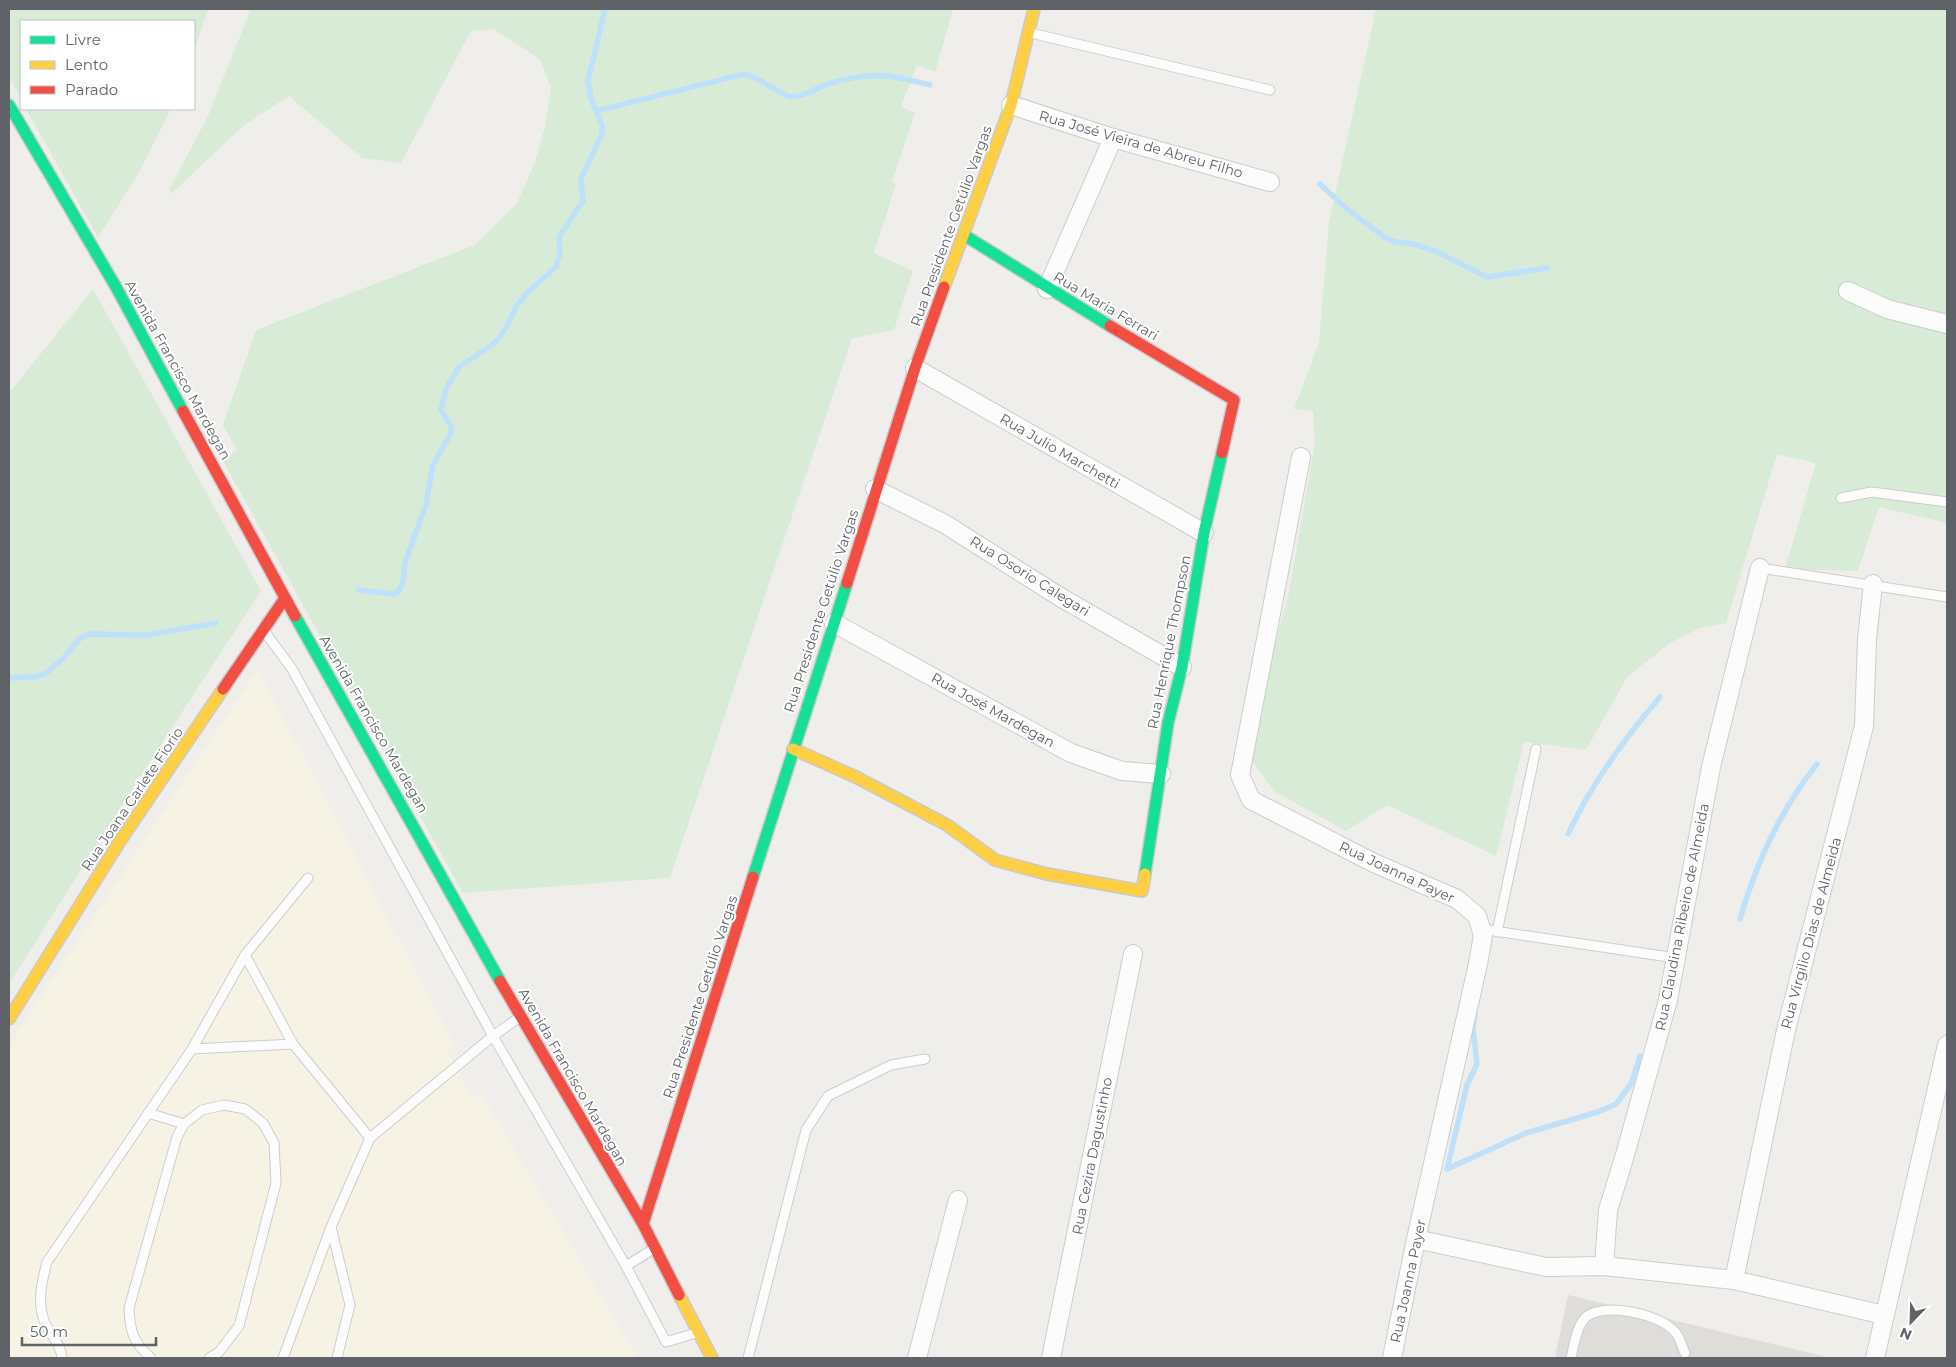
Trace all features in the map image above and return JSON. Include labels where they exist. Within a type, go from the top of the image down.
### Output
[{"type":"street","name":"Rua Presidente Getúlio Vargas","points":[[643,1224],[771,824],[875,489],[915,368],[1011,105],[1034,9]]},
{"type":"street","name":"Avenida Francisco Mardegan","points":[[9,105],[116,287],[285,598],[520,1017],[643,1224],[712,1358]]},
{"type":"street","name":"Rua José Vieira de Abreu Filho","points":[[1011,105],[1113,138],[1270,182]]},
{"type":"street","points":[[1047,289],[1113,138]]},
{"type":"street","name":"Rua Maria Ferrari","points":[[964,236],[1047,289],[1234,400]]},
{"type":"street","points":[[1848,291],[1888,309],[1947,324]]},
{"type":"street","name":"Rua Julio Marchetti","points":[[915,368],[1204,534]]},
{"type":"street","name":"Rua Henrique Thompson","points":[[793,749],[856,777],[947,825],[995,860],[1047,874],[1142,891],[1168,723],[1182,667],[1204,534],[1234,400]]},
{"type":"street","name":"Rua Joanna Payer","points":[[1301,457],[1240,775],[1251,800],[1374,863],[1456,899],[1489,930],[1483,935],[1416,1239],[1392,1358]]},
{"type":"street","name":"Rua Osorio Calegari","points":[[875,489],[945,524],[1060,597],[1182,667]]},
{"type":"street","name":"Rua Claudina Ribeiro de Almeida","points":[[1604,1266],[1608,1210],[1626,1155],[1668,1000],[1711,767],[1760,568]]},
{"type":"street","name":"Rua Virgilio Dias de Almeida","points":[[1734,1280],[1786,1030],[1864,726],[1867,639],[1873,584]]},
{"type":"street","name":"Rua Joana Carlete Fiorio","points":[[9,1019],[120,841],[285,598]]},
{"type":"street","name":"Rua José Mardegan","points":[[834,623],[1071,753],[1122,771],[1161,774]]},
{"type":"street","name":"Rua Cezira Dagustinho","points":[[1051,1358],[1133,954]]},
{"type":"street","points":[[1875,1358],[1884,1315],[1940,1103],[1947,1045]]},
{"type":"street","points":[[917,1358],[958,1200]]},
{"type":"street","points":[[1416,1239],[1546,1266],[1604,1266],[1734,1280],[1884,1315]]},
{"type":"lane","points":[[1028,32],[1270,90]]},
{"type":"lane","points":[[1841,498],[1872,492],[1947,502]]},
{"type":"lane","points":[[1760,568],[1873,584],[1947,597]]},
{"type":"lane","points":[[264,630],[292,669],[494,1036],[626,1266],[666,1342],[699,1332]]},
{"type":"lane","points":[[1536,749],[1489,930],[1676,958]]},
{"type":"lane","points":[[62,1358],[61,1352],[44,1320],[40,1289],[47,1262],[192,1049],[245,955],[308,878]]},
{"type":"lane","points":[[245,955],[293,1044],[370,1138]]},
{"type":"lane","points":[[283,1358],[331,1227],[370,1138],[494,1036],[520,1017]]},
{"type":"lane","points":[[192,1049],[293,1044]]},
{"type":"lane","points":[[748,1358],[806,1130],[828,1096],[891,1065],[925,1059]]},
{"type":"lane","points":[[151,1358],[139,1347],[130,1328],[129,1308],[177,1136],[184,1124],[202,1110],[224,1105],[245,1109],[263,1123],[274,1143],[276,1183],[239,1326],[219,1352],[209,1358]]},
{"type":"lane","points":[[148,1113],[184,1124]]},
{"type":"lane","points":[[331,1227],[350,1305],[337,1358]]},
{"type":"lane","points":[[626,1266],[655,1248]]},
{"type":"lane","points":[[1571,1358],[1577,1335],[1584,1319],[1592,1314],[1624,1310],[1654,1318],[1675,1331],[1685,1353]]},
{"type":"shaded area","points":[[258,669],[455,1047],[447,1051],[456,1068],[472,1097],[482,1095],[638,1358],[9,1358],[9,1045]]},
{"type":"shaded area","points":[[1568,1295],[1823,1356],[1822,1358],[1555,1358]]},
{"type":"green space","points":[[9,9],[208,9],[195,48],[195,20],[20,20],[20,97],[9,77]]},
{"type":"green space","points":[[251,9],[953,9],[935,72],[917,65],[901,106],[915,113],[892,182],[896,184],[874,253],[913,271],[894,330],[852,338],[671,875],[668,878],[463,893],[223,461],[237,450],[223,425],[256,330],[475,245],[517,203],[535,162],[545,127],[551,88],[540,59],[493,29],[471,31],[401,163],[362,158],[289,96],[243,126],[171,194],[170,188],[208,116]]},
{"type":"green space","points":[[1376,9],[1947,9],[1947,523],[1879,507],[1858,571],[1785,569],[1816,463],[1777,454],[1726,623],[1700,628],[1670,643],[1627,677],[1586,750],[1524,742],[1496,856],[1387,805],[1346,831],[1274,791],[1245,752],[1289,593],[1315,443],[1313,411],[1294,409],[1319,343],[1329,222]]},
{"type":"green space","points":[[27,110],[170,110],[137,176],[98,237]]},
{"type":"green space","points":[[93,289],[261,591],[137,781],[9,984],[9,393]]},
{"type":"waterway","points":[[359,590],[393,594],[398,592],[403,582],[405,563],[426,504],[433,465],[451,433],[451,426],[441,410],[446,389],[459,367],[495,343],[506,328],[516,307],[528,292],[556,267],[560,253],[559,237],[583,201],[581,179],[602,134],[602,126],[591,98],[588,81],[605,9]]},
{"type":"waterway","points":[[596,111],[744,74],[792,97],[802,95],[828,84],[856,77],[891,76],[930,85]]},
{"type":"waterway","points":[[1320,184],[1347,209],[1386,238],[1395,242],[1414,244],[1435,251],[1487,277],[1547,268]]},
{"type":"waterway","points":[[9,678],[36,677],[46,673],[63,659],[79,639],[89,634],[146,635],[216,623]]},
{"type":"waterway","points":[[1568,834],[1598,779],[1660,697]]},
{"type":"waterway","points":[[1740,919],[1746,898],[1771,838],[1792,799],[1817,764]]},
{"type":"waterway","points":[[1447,1169],[1467,1085],[1477,1064],[1473,1029],[1475,1012]]},
{"type":"waterway","points":[[1447,1169],[1526,1133],[1598,1112],[1616,1104],[1631,1084],[1640,1056]]},
{"type":"traffic: fast","points":[[9,105],[116,287],[183,411]]},
{"type":"traffic: fast","points":[[964,235],[1110,326]]},
{"type":"traffic: fast","points":[[1145,874],[1168,723],[1182,667],[1204,533],[1222,453]]},
{"type":"traffic: fast","points":[[753,877],[847,583]]},
{"type":"traffic: fast","points":[[295,616],[500,981]]},
{"type":"traffic: slow","points":[[944,287],[1011,105],[1034,9]]},
{"type":"traffic: slow","points":[[9,1019],[120,841],[223,689]]},
{"type":"traffic: slow","points":[[793,749],[856,777],[947,825],[995,860],[1047,874],[1142,891],[1145,874]]},
{"type":"traffic: slow","points":[[679,1295],[712,1358]]},
{"type":"traffic: jam","points":[[847,583],[915,368],[944,287]]},
{"type":"traffic: jam","points":[[1110,326],[1234,400],[1222,453]]},
{"type":"traffic: jam","points":[[183,411],[295,616]]},
{"type":"traffic: jam","points":[[223,689],[285,598]]},
{"type":"traffic: jam","points":[[643,1224],[753,877]]},
{"type":"traffic: jam","points":[[500,981],[643,1224],[679,1295]]}]
